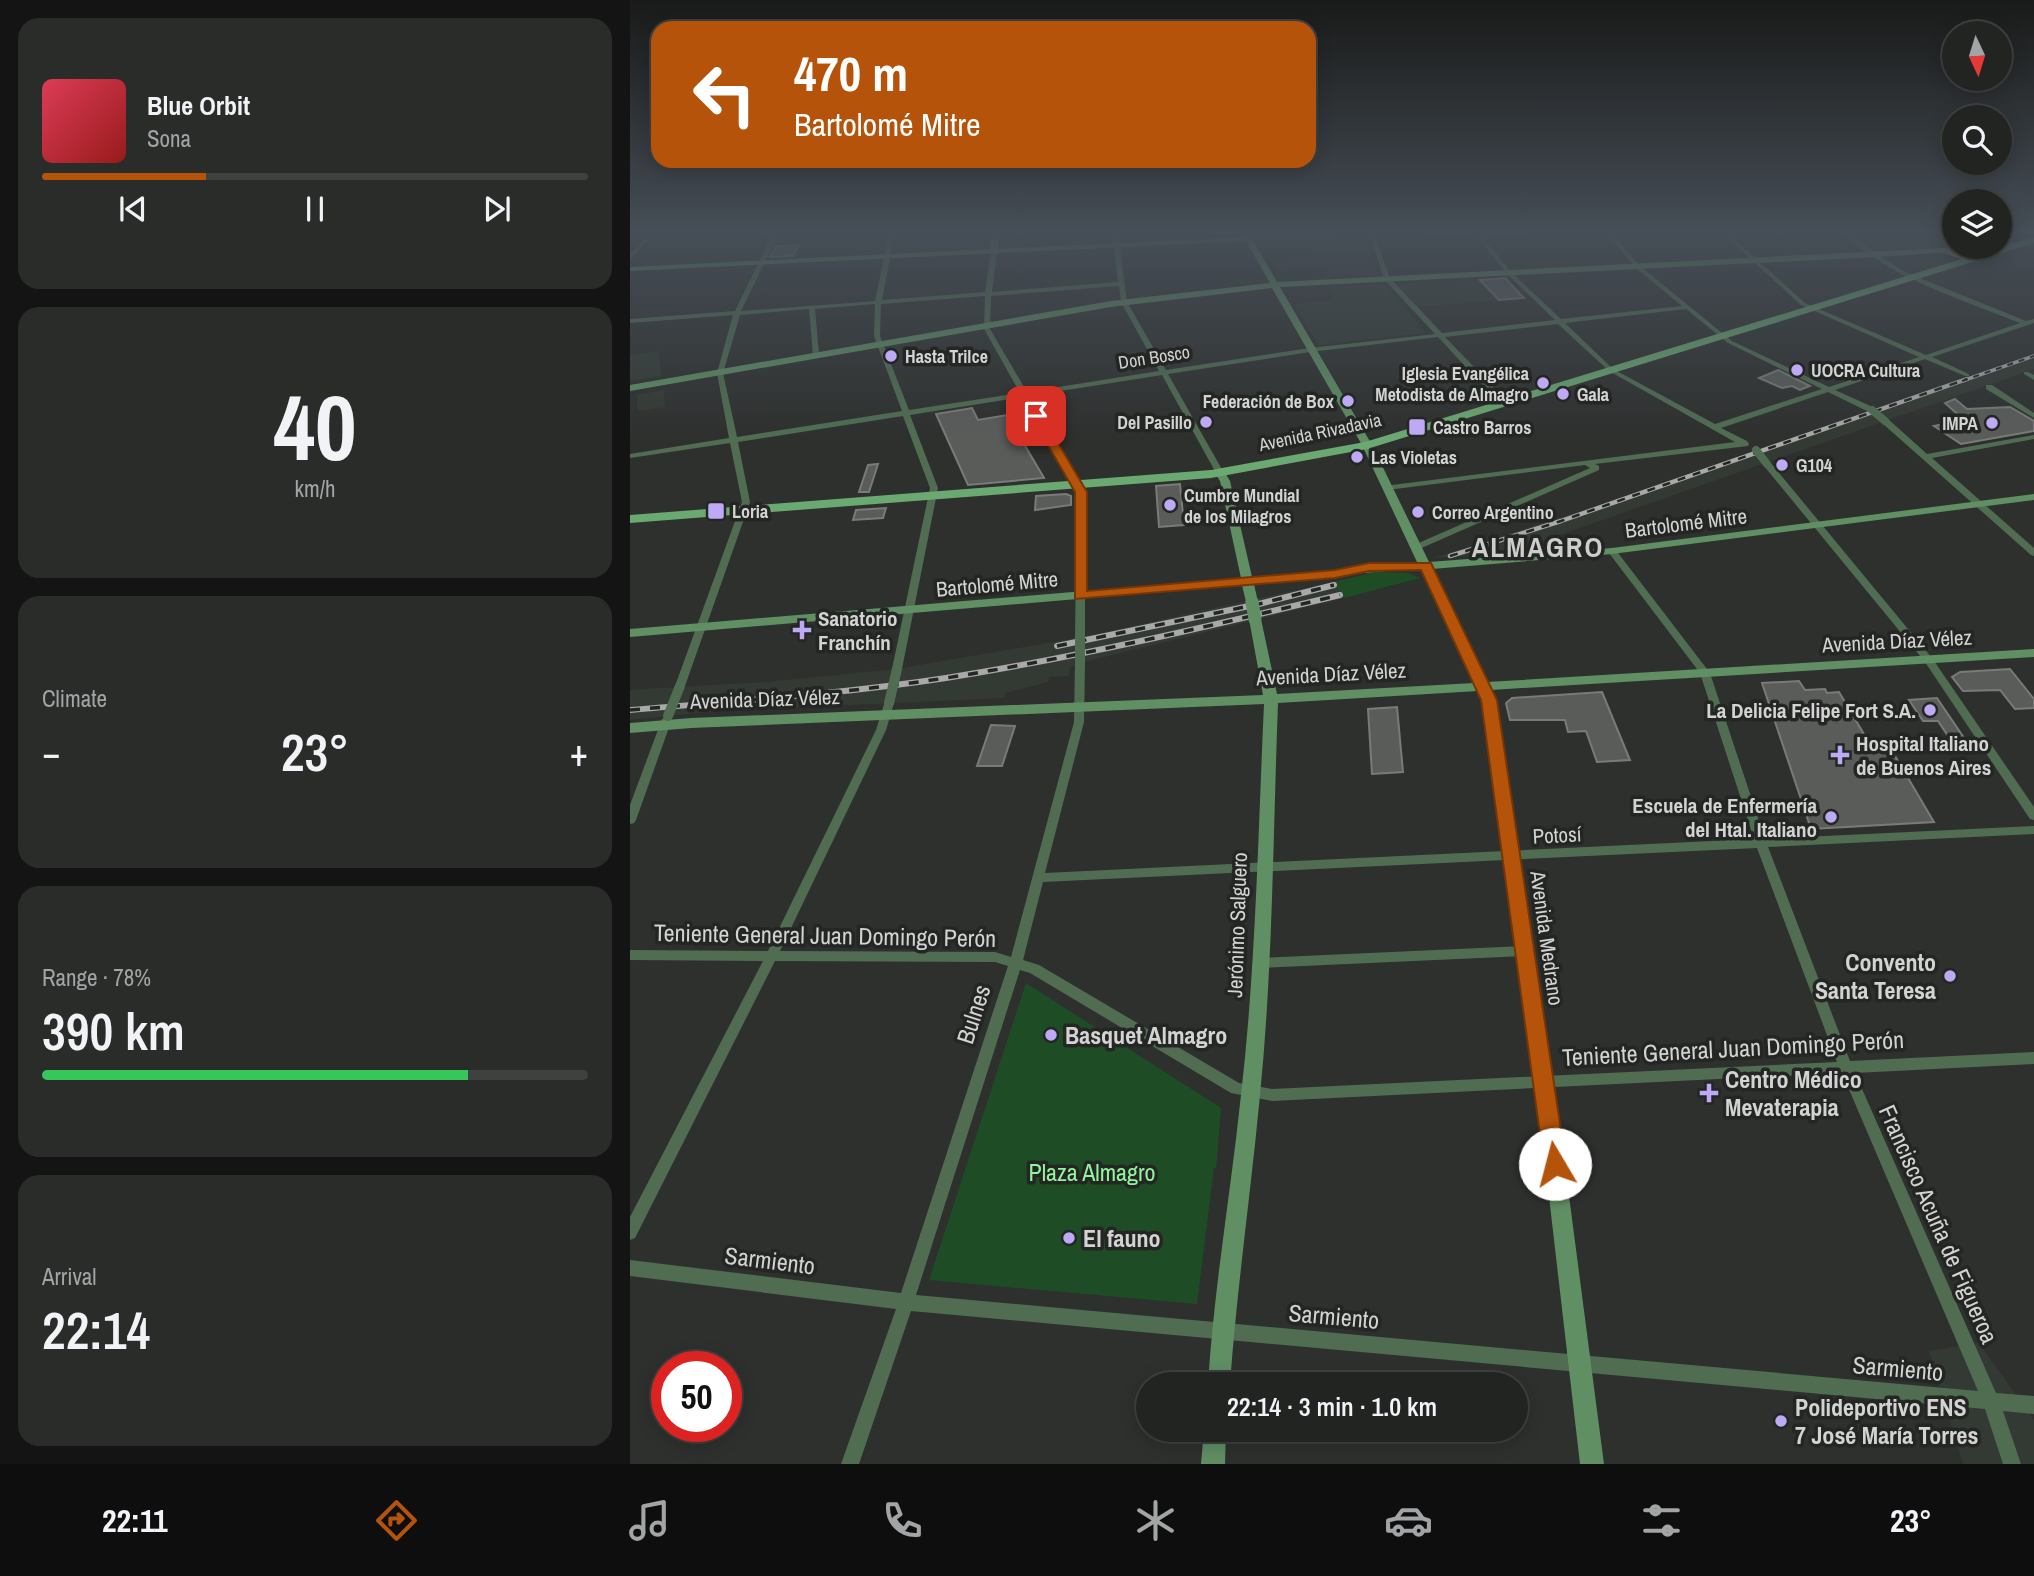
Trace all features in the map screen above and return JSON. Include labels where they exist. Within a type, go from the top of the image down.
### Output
[{"type":"main road","points":[[630,388],[1130,301]]},
{"type":"main road","name":"Avenida Medrano","points":[[1284,301],[1367,445],[1484,687],[1493,724],[1543,1080],[1592,1464]]},
{"type":"main road","name":"Avenida Rivadavia","points":[[630,519],[1220,472],[1367,445],[1835,301]]},
{"type":"main road","name":"Jerónimo Salguero","points":[[1220,472],[1225,481],[1271,699],[1260,963],[1251,1093],[1222,1331],[1220,1372]]},
{"type":"main road","name":"Bartolomé Mitre","points":[[630,633],[1247,582],[1335,574],[1369,567],[1426,566],[1612,551],[2034,496]]},
{"type":"main road","name":"Avenida Díaz Vélez","points":[[630,728],[667,720],[887,709],[1079,709],[2034,653]]},
{"type":"main road","points":[[1213,1464],[1214,1442]]},
{"type":"street","points":[[630,820],[746,502],[720,373],[742,301]]},
{"type":"street","points":[[630,321],[901,301]]},
{"type":"street","points":[[988,301],[987,329],[1076,484]]},
{"type":"street","points":[[1407,301],[1503,402]]},
{"type":"street","points":[[1538,301],[1611,370],[1756,450],[1929,660],[2034,816]]},
{"type":"street","points":[[1679,301],[1723,336],[1872,410],[2034,553]]},
{"type":"street","points":[[1804,301],[1813,308],[1967,375]]},
{"type":"street","points":[[1973,301],[2032,324]]},
{"type":"street","points":[[1124,302],[1220,472]]},
{"type":"street","points":[[630,1233],[771,957],[881,730],[887,709],[934,488],[878,343],[878,303]]},
{"type":"street","points":[[813,307],[816,355]]},
{"type":"street","name":"Don Bosco","points":[[630,456],[1310,349],[1686,307]]},
{"type":"street","points":[[1715,427],[1926,356],[2032,324]]},
{"type":"street","points":[[2026,373],[2034,378]]},
{"type":"street","points":[[1989,387],[2034,416]]},
{"type":"street","points":[[1925,457],[2034,437]]},
{"type":"street","points":[[1387,488],[1744,443]]},
{"type":"street","points":[[1416,547],[1596,468],[1587,463]]},
{"type":"street","name":"Bulnes","points":[[850,1464],[1016,962],[1079,722],[1081,492],[1076,484]]},
{"type":"street","name":"Francisco Acuña de Figueroa","points":[[1612,551],[1705,674],[1761,843],[1844,1065],[1991,1402],[2012,1464]]},
{"type":"street","name":"Potosí","points":[[1040,878],[2034,830]]},
{"type":"street","points":[[1260,963],[1524,951]]},
{"type":"street","name":"Teniente General Juan Domingo Perón","points":[[630,955],[995,957],[1034,969],[1223,1082],[1251,1093],[1272,1095],[1844,1065],[2034,1058]]},
{"type":"street","name":"Sarmiento","points":[[630,1268],[906,1301],[2034,1405]]},
{"type":"shaded area","points":[[1399,301],[1426,333],[1322,345],[1318,344],[1293,304]]},
{"type":"shaded area","points":[[1413,301],[1484,301],[1418,307]]},
{"type":"shaded area","points":[[659,351],[661,376],[630,381],[630,355]]},
{"type":"shaded area","points":[[2034,354],[2034,369],[1508,553],[1433,558],[1603,504]]},
{"type":"shaded area","points":[[664,390],[665,407],[639,411],[637,395]]},
{"type":"shaded area","points":[[1333,582],[1344,598],[1088,661],[1070,667],[1069,676],[1049,677],[1048,682],[1005,693],[1004,698],[716,711],[630,720],[630,690],[766,682],[897,669],[1088,636]]},
{"type":"shaded area","points":[[1979,1343],[2034,1420],[2034,1464],[1963,1464],[1929,1351]]},
{"type":"green space","points":[[1375,572],[1408,573],[1420,578],[1344,598],[1333,582]]},
{"type":"green space","name":"Plaza Almagro","points":[[1026,983],[1221,1108],[1216,1168],[1197,1304],[929,1280]]},
{"type":"building","points":[[1778,370],[1810,386],[1800,390],[1792,386],[1782,388],[1759,378]]},
{"type":"building","name":"IMPA","points":[[1955,399],[1967,409],[2010,407],[2034,421],[2034,431],[1961,444],[1934,426],[1964,420],[1945,403]]},
{"type":"building","points":[[972,408],[978,420],[1019,413],[1035,442],[1024,444],[1044,478],[968,485],[936,414]]},
{"type":"building","points":[[878,464],[869,492],[859,492],[868,465]]},
{"type":"building","name":"Cumbre Mundial de los Milagros","points":[[1180,484],[1184,525],[1159,527],[1156,486]]},
{"type":"building","points":[[1036,496],[1071,496],[1071,505],[1035,510]]},
{"type":"building","points":[[886,508],[883,518],[853,520],[856,510]]},
{"type":"building","points":[[2010,669],[2034,699],[2034,708],[2015,709],[2000,690],[1963,691],[1952,677],[1960,672]]},
{"type":"building","name":"Hospital Italiano de Buenos Aires","points":[[1799,681],[1805,690],[1825,689],[1827,693],[1839,692],[1871,746],[1888,744],[1934,822],[1811,829],[1762,683]]},
{"type":"building","points":[[1602,692],[1630,760],[1597,762],[1586,731],[1568,732],[1565,720],[1510,720],[1506,703],[1512,698]]},
{"type":"building","name":"La Delicia Felipe Fort S.A.","points":[[1937,698],[1964,738],[1950,739],[1938,721],[1923,721],[1909,700]]},
{"type":"building","points":[[1397,707],[1403,772],[1372,774],[1368,709]]},
{"type":"building","points":[[991,725],[1015,726],[1002,766],[977,766]]},
{"type":"railway","points":[[1962,381],[2034,356]]},
{"type":"railway","points":[[1450,556],[1561,521],[1967,379]]},
{"type":"railway","points":[[1057,646],[1259,604],[1334,585]]},
{"type":"railway","points":[[630,710],[828,693],[996,670],[1095,651],[1340,595]]},
{"type":"place","name":"Hasta Trilce","points":[[891,356]]},
{"type":"place","name":"UOCRA Cultura","points":[[1797,370]]},
{"type":"place","name":"Iglesia Evangélica Metodista de Almagro","points":[[1543,383]]},
{"type":"place","name":"Gala","points":[[1563,394]]},
{"type":"place","name":"Federación de Box","points":[[1348,401]]},
{"type":"place","name":"Del Pasillo","points":[[1206,422]]},
{"type":"place","name":"IMPA","points":[[1992,423]]},
{"type":"place","name":"Castro Barros","points":[[1417,427]]},
{"type":"place","name":"Las Violetas","points":[[1357,457]]},
{"type":"place","name":"G104","points":[[1782,465]]},
{"type":"place","name":"Cumbre Mundial de los Milagros","points":[[1170,505]]},
{"type":"place","name":"Loria","points":[[716,511]]},
{"type":"place","name":"Correo Argentino","points":[[1418,512]]},
{"type":"place","name":"Sanatorio Franchín","points":[[802,630]]},
{"type":"place","name":"La Delicia Felipe Fort S.A.","points":[[1930,710]]},
{"type":"place","name":"Hospital Italiano de Buenos Aires","points":[[1840,755]]},
{"type":"place","name":"Escuela de Enfermería del Htal. Italiano","points":[[1831,817]]},
{"type":"place","name":"Convento Santa Teresa","points":[[1950,976]]},
{"type":"place","name":"Basquet Almagro","points":[[1051,1035]]},
{"type":"place","name":"Centro Médico Mevaterapia","points":[[1709,1093]]},
{"type":"place","name":"El fauno","points":[[1069,1238]]},
{"type":"place","name":"Polideportivo ENS 7 José María Torres","points":[[1781,1421]]},
{"type":"district","name":"ALMAGRO","points":[[1538,547]]},
{"type":"route","points":[[1036,416],[1081,492],[1080,596],[1335,574],[1369,567],[1426,566],[1489,700],[1555,1164]]}]
